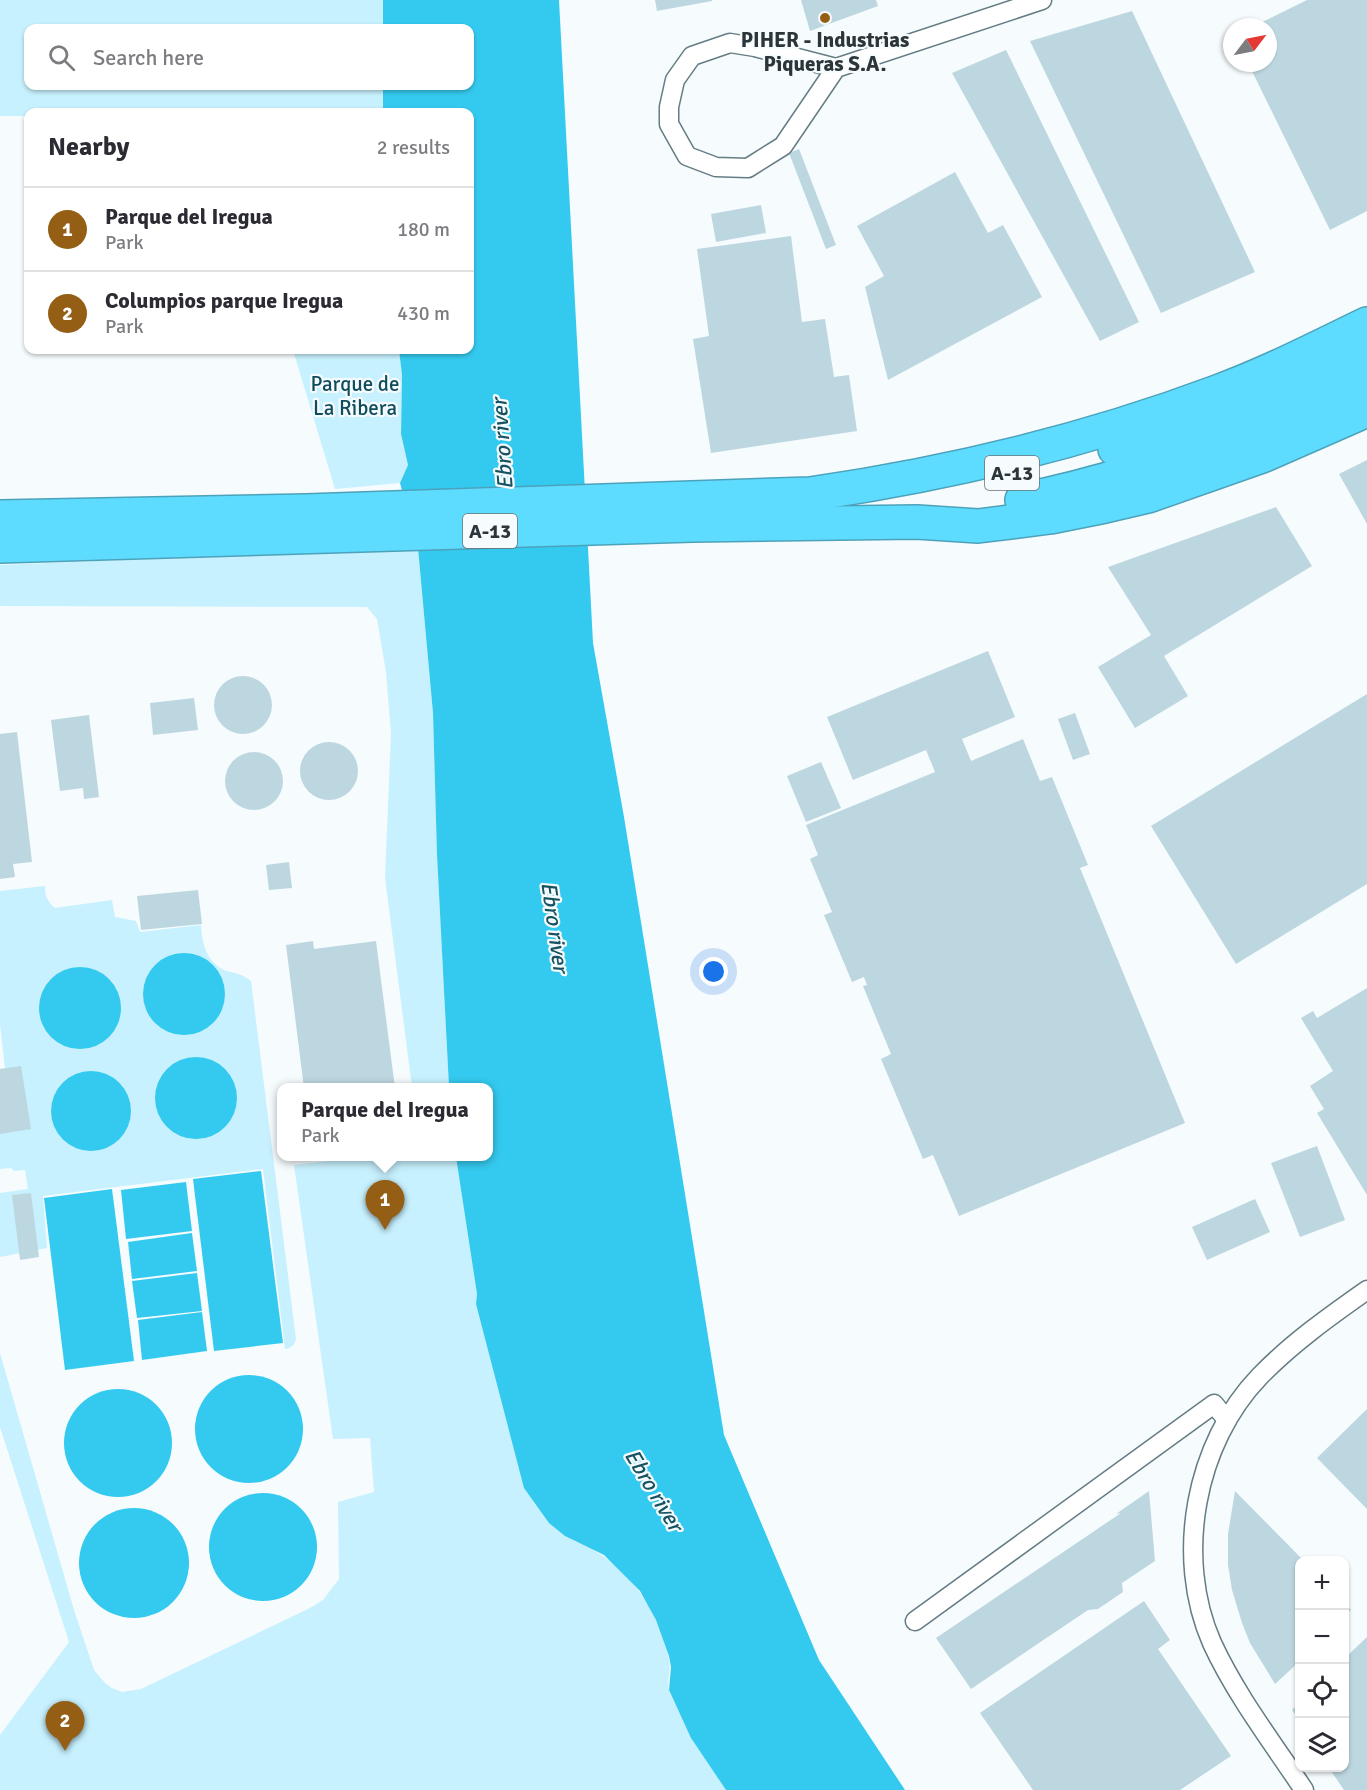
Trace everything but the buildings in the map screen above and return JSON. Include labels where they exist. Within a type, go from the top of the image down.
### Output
[{"type":"highway","points":[[860,487],[1013,455],[1146,416],[1218,392],[1279,367],[1367,324]]},
{"type":"highway","name":"A-13","points":[[0,546],[285,524],[693,512],[917,522],[1074,488],[1164,448],[1222,415],[1367,351]]},
{"type":"highway","name":"A-13","points":[[693,512],[860,487],[947,484],[1073,461],[1164,448],[1255,429],[1367,380]]},
{"type":"highway","points":[[917,522],[978,526],[1105,506],[1192,482],[1262,456],[1367,410]]},
{"type":"highway","name":"A-13","points":[[0,517],[285,524]]},
{"type":"street","points":[[836,68],[783,146],[748,168],[716,167],[687,156],[669,124],[669,107],[675,80],[692,56],[720,46],[730,43],[755,46],[836,68],[1042,0]]},
{"type":"street","points":[[1304,1790],[1233,1684],[1212,1642],[1197,1595],[1194,1519],[1204,1476],[1219,1435],[1227,1420],[1259,1377],[1285,1352],[1367,1290]]},
{"type":"street","points":[[915,1621],[1214,1404],[1227,1420]]},
{"type":"green space","points":[[0,0],[383,0],[383,24],[24,24],[24,90],[383,90],[383,108],[24,108],[24,116],[0,116]]},
{"type":"green space","name":"Parque de La Ribera","points":[[294,354],[399,354],[402,375],[401,434],[408,465],[400,483],[335,489]]},
{"type":"green space","points":[[418,548],[433,713],[437,855],[449,1083],[411,1083],[385,878],[391,733],[386,672],[377,619],[367,607],[0,606],[0,565]]},
{"type":"green space","points":[[45,886],[47,898],[55,908],[112,900],[115,917],[136,921],[140,932],[201,925],[204,945],[213,962],[224,970],[251,981],[296,1339],[289,1348],[285,1349],[263,1169],[43,1196],[47,1248],[0,1257],[0,1193],[28,1189],[25,1170],[0,1169],[0,1069],[5,1068],[0,1025],[0,891]]},
{"type":"green space","points":[[329,1161],[457,1161],[477,1294],[476,1305],[574,1541],[608,1560],[623,1573],[647,1604],[664,1639],[670,1666],[669,1690],[671,1695],[690,1732],[726,1790],[0,1790],[0,1735],[69,1642],[0,1427],[0,1353],[74,1610],[94,1670],[112,1688],[122,1692],[141,1689],[310,1608],[323,1600],[339,1579],[338,1502],[374,1492],[370,1438],[333,1439],[294,1165]]},
{"type":"water","name":"Ebro river","points":[[383,0],[559,0],[593,643],[624,817],[724,1435],[819,1660],[905,1790],[726,1790],[691,1738],[669,1690],[671,1667],[669,1656],[656,1620],[640,1591],[604,1555],[565,1536],[549,1523],[524,1488],[476,1304],[477,1294],[457,1161],[493,1161],[493,1083],[449,1083],[437,855],[433,713],[418,548],[400,483],[408,465],[401,434],[402,375],[399,354],[474,354],[474,108],[383,108],[383,90],[474,90],[474,24],[383,24]]},
{"type":"water","points":[[184,953],[200,956],[213,965],[222,978],[225,994],[222,1010],[213,1023],[200,1032],[184,1035],[168,1032],[155,1023],[146,1010],[143,994],[146,978],[155,965],[168,956]]},
{"type":"water","points":[[80,967],[96,970],[109,979],[118,992],[121,1008],[118,1024],[109,1037],[96,1046],[80,1049],[64,1046],[51,1037],[42,1024],[39,1008],[42,992],[51,979],[64,970]]},
{"type":"water","points":[[196,1057],[212,1060],[225,1069],[234,1082],[237,1098],[234,1114],[225,1127],[212,1136],[196,1139],[180,1136],[167,1127],[158,1114],[155,1098],[158,1082],[167,1069],[180,1060]]},
{"type":"water","points":[[91,1071],[106,1074],[119,1083],[128,1096],[131,1111],[128,1126],[119,1139],[106,1148],[91,1151],[76,1148],[63,1139],[54,1126],[51,1111],[54,1096],[63,1083],[76,1074]]},
{"type":"water","points":[[261,1171],[283,1343],[214,1351],[193,1179]]},
{"type":"water","points":[[186,1182],[192,1231],[126,1239],[121,1190]]},
{"type":"water","points":[[112,1189],[134,1361],[65,1370],[44,1198]]},
{"type":"water","points":[[192,1233],[197,1271],[132,1279],[128,1242]]},
{"type":"water","points":[[197,1273],[202,1311],[137,1318],[132,1281]]},
{"type":"water","points":[[202,1312],[207,1351],[142,1360],[138,1320]]},
{"type":"water","points":[[249,1375],[270,1379],[287,1391],[299,1408],[303,1429],[299,1450],[287,1467],[270,1479],[249,1483],[228,1479],[211,1467],[199,1450],[195,1429],[199,1408],[211,1391],[228,1379]]},
{"type":"water","points":[[118,1389],[139,1393],[156,1405],[168,1422],[172,1443],[168,1464],[156,1481],[139,1493],[118,1497],[97,1493],[80,1481],[68,1464],[64,1443],[68,1422],[80,1405],[97,1393]]},
{"type":"water","points":[[263,1493],[284,1497],[301,1509],[313,1526],[317,1547],[313,1568],[301,1585],[284,1597],[263,1601],[242,1597],[225,1585],[213,1568],[209,1547],[213,1526],[225,1509],[242,1497]]},
{"type":"water","points":[[134,1508],[155,1513],[173,1524],[184,1542],[189,1563],[184,1584],[173,1602],[155,1613],[134,1618],[113,1613],[95,1602],[84,1584],[79,1563],[84,1542],[95,1524],[113,1513]]},
{"type":"place","name":"PIHER - Industrias Piqueras S.A.","points":[[825,18]]},
{"type":"place","name":"Parque del Iregua","points":[[385,1230]]},
{"type":"place","name":"Columpios parque Iregua","points":[[65,1751]]}]
